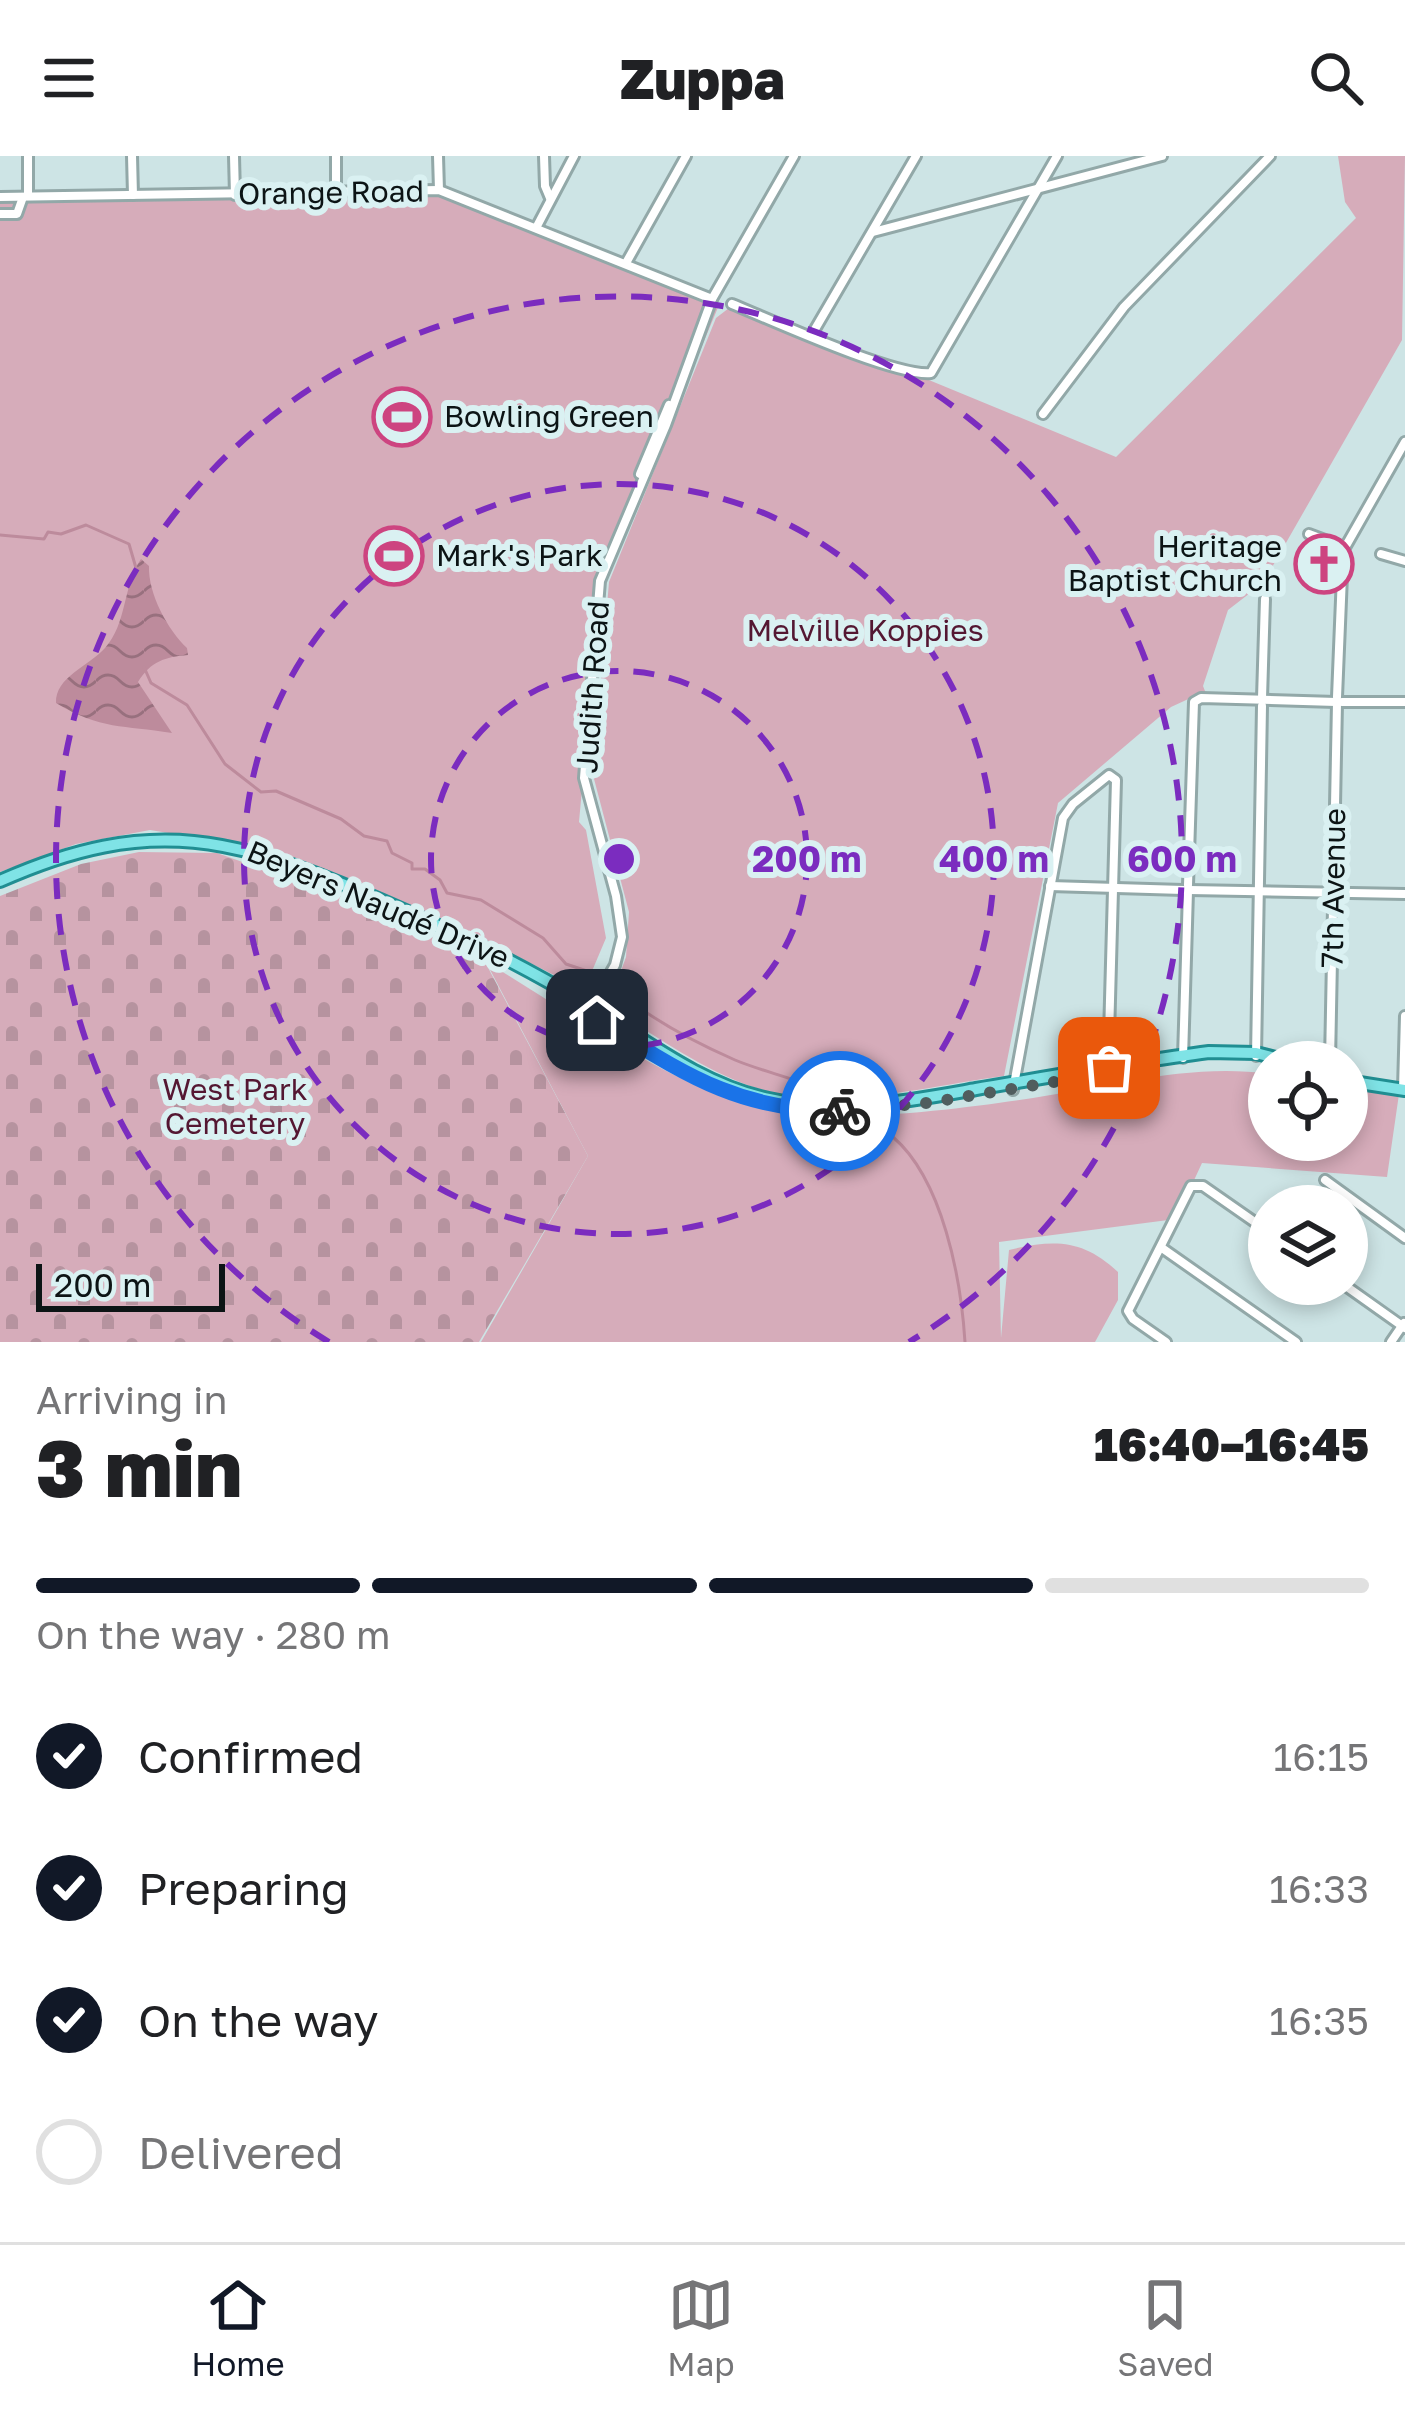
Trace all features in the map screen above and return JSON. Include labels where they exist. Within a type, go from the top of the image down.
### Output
[{"type":"main road","name":"Beyers Naudé Drive","points":[[0,884],[62,857],[124,843],[227,844],[279,858],[425,919],[517,963],[705,1076],[783,1102],[877,1105],[1013,1087]]},
{"type":"main road","name":"Beyers Naudé Drive","points":[[0,884],[119,850],[186,846],[227,850],[288,868],[458,940],[590,1010],[696,1079],[770,1106],[862,1111],[1013,1087]]},
{"type":"main road","points":[[573,996],[590,996],[606,985]]},
{"type":"main road","points":[[606,985],[608,1017]]},
{"type":"main road","points":[[1013,1087],[1183,1058],[1248,1055]]},
{"type":"main road","points":[[1368,1082],[1404,1087]]},
{"type":"street","points":[[0,214],[17,214],[26,197],[28,156]]},
{"type":"street","points":[[132,156],[133,195]]},
{"type":"street","points":[[234,156],[235,195]]},
{"type":"street","points":[[336,156],[336,194]]},
{"type":"street","points":[[439,156],[440,190]]},
{"type":"street","points":[[544,156],[544,186],[550,198]]},
{"type":"street","points":[[536,228],[574,156]]},
{"type":"street","points":[[626,263],[686,156]]},
{"type":"street","name":"Judith Road","points":[[590,1010],[620,948],[621,919],[584,773],[600,580],[712,299],[794,156]]},
{"type":"street","points":[[812,336],[916,156]]},
{"type":"street","points":[[732,304],[928,374],[1057,156]]},
{"type":"street","points":[[873,232],[1162,156]]},
{"type":"street","points":[[1043,414],[1124,307],[1266,157]]},
{"type":"street","name":"Orange Road","points":[[0,197],[440,190],[712,299]]},
{"type":"street","name":"7th Avenue","points":[[1330,1041],[1344,547],[1405,442]]},
{"type":"street","points":[[1309,534],[1344,547]]},
{"type":"street","points":[[1381,554],[1405,561]]},
{"type":"street","points":[[1256,1041],[1265,599]]},
{"type":"street","points":[[1183,1058],[1186,873],[1196,700],[1405,701]]},
{"type":"street","points":[[1013,1087],[1067,811],[1106,775],[1115,780],[1109,1071]]},
{"type":"street","points":[[1050,886],[1403,893]]},
{"type":"street","points":[[1404,1087],[1405,1016]]},
{"type":"street","points":[[1325,1180],[1405,1238]]},
{"type":"street","points":[[1166,1342],[1128,1313],[1191,1186],[1202,1186],[1248,1218]]},
{"type":"street","points":[[1162,1248],[1296,1342]]},
{"type":"street","points":[[1368,1301],[1404,1325],[1391,1342]]},
{"type":"green space","name":"Melville Koppies","points":[[1338,156],[1405,156],[1402,340],[1263,583],[1228,610],[1203,686],[1207,696],[1197,695],[1171,707],[1058,803],[1004,1076],[871,1096],[791,1096],[718,1073],[608,1007],[626,957],[629,912],[593,775],[609,582],[716,318],[729,308],[924,378],[1116,457],[1356,218],[1345,202]]},
{"type":"green space","name":"Mark's Park","points":[[445,195],[540,229],[719,305],[600,591],[579,822],[586,830],[606,938],[584,990],[478,937],[294,858],[255,847],[150,830],[76,844],[0,872],[0,197]]},
{"type":"green space","name":"West Park Cemetery","points":[[139,852],[217,853],[357,902],[485,962],[588,1156],[479,1342],[0,1342],[0,896],[81,864]]},
{"type":"green space","points":[[486,962],[691,1083],[726,1098],[790,1113],[859,1116],[933,1111],[1151,1077],[1240,1071],[1248,1072],[1248,1161],[1368,1161],[1368,1089],[1399,1094],[1387,1177],[1202,1163],[1176,1219],[999,1242],[1001,1338],[1009,1250],[1067,1244],[1093,1253],[1118,1272],[1118,1300],[1095,1342],[481,1342],[588,1156]]},
{"type":"water","points":[[141,559],[149,566],[160,611],[187,648],[188,655],[159,661],[138,682],[172,733],[100,722],[56,703],[67,679],[112,638]]},
{"type":"waterway","points":[[0,535],[44,539],[48,532],[61,534],[86,525],[129,544],[136,568]]},
{"type":"waterway","points":[[144,667],[151,683],[187,705],[225,764],[261,792],[276,791],[341,819],[364,836],[387,841],[392,853],[412,863],[412,869],[425,869],[440,880],[447,893],[481,900],[543,938],[566,964],[602,976]]},
{"type":"waterway","points":[[613,987],[656,1019],[703,1045],[841,1102]]},
{"type":"waterway","points":[[861,1116],[893,1137],[910,1156],[937,1204],[954,1261],[965,1342]]},
{"type":"way so far","points":[[840,1111],[927,1103],[1108,1073],[1109,1068]]},
{"type":"place","name":"Bowling Green","points":[[402,417]]},
{"type":"place","name":"Mark's Park","points":[[394,556]]},
{"type":"place","name":"Heritage Baptist Church","points":[[1324,564]]},
{"type":"route","points":[[597,1020],[679,1070],[740,1098],[782,1108],[840,1111]]}]
